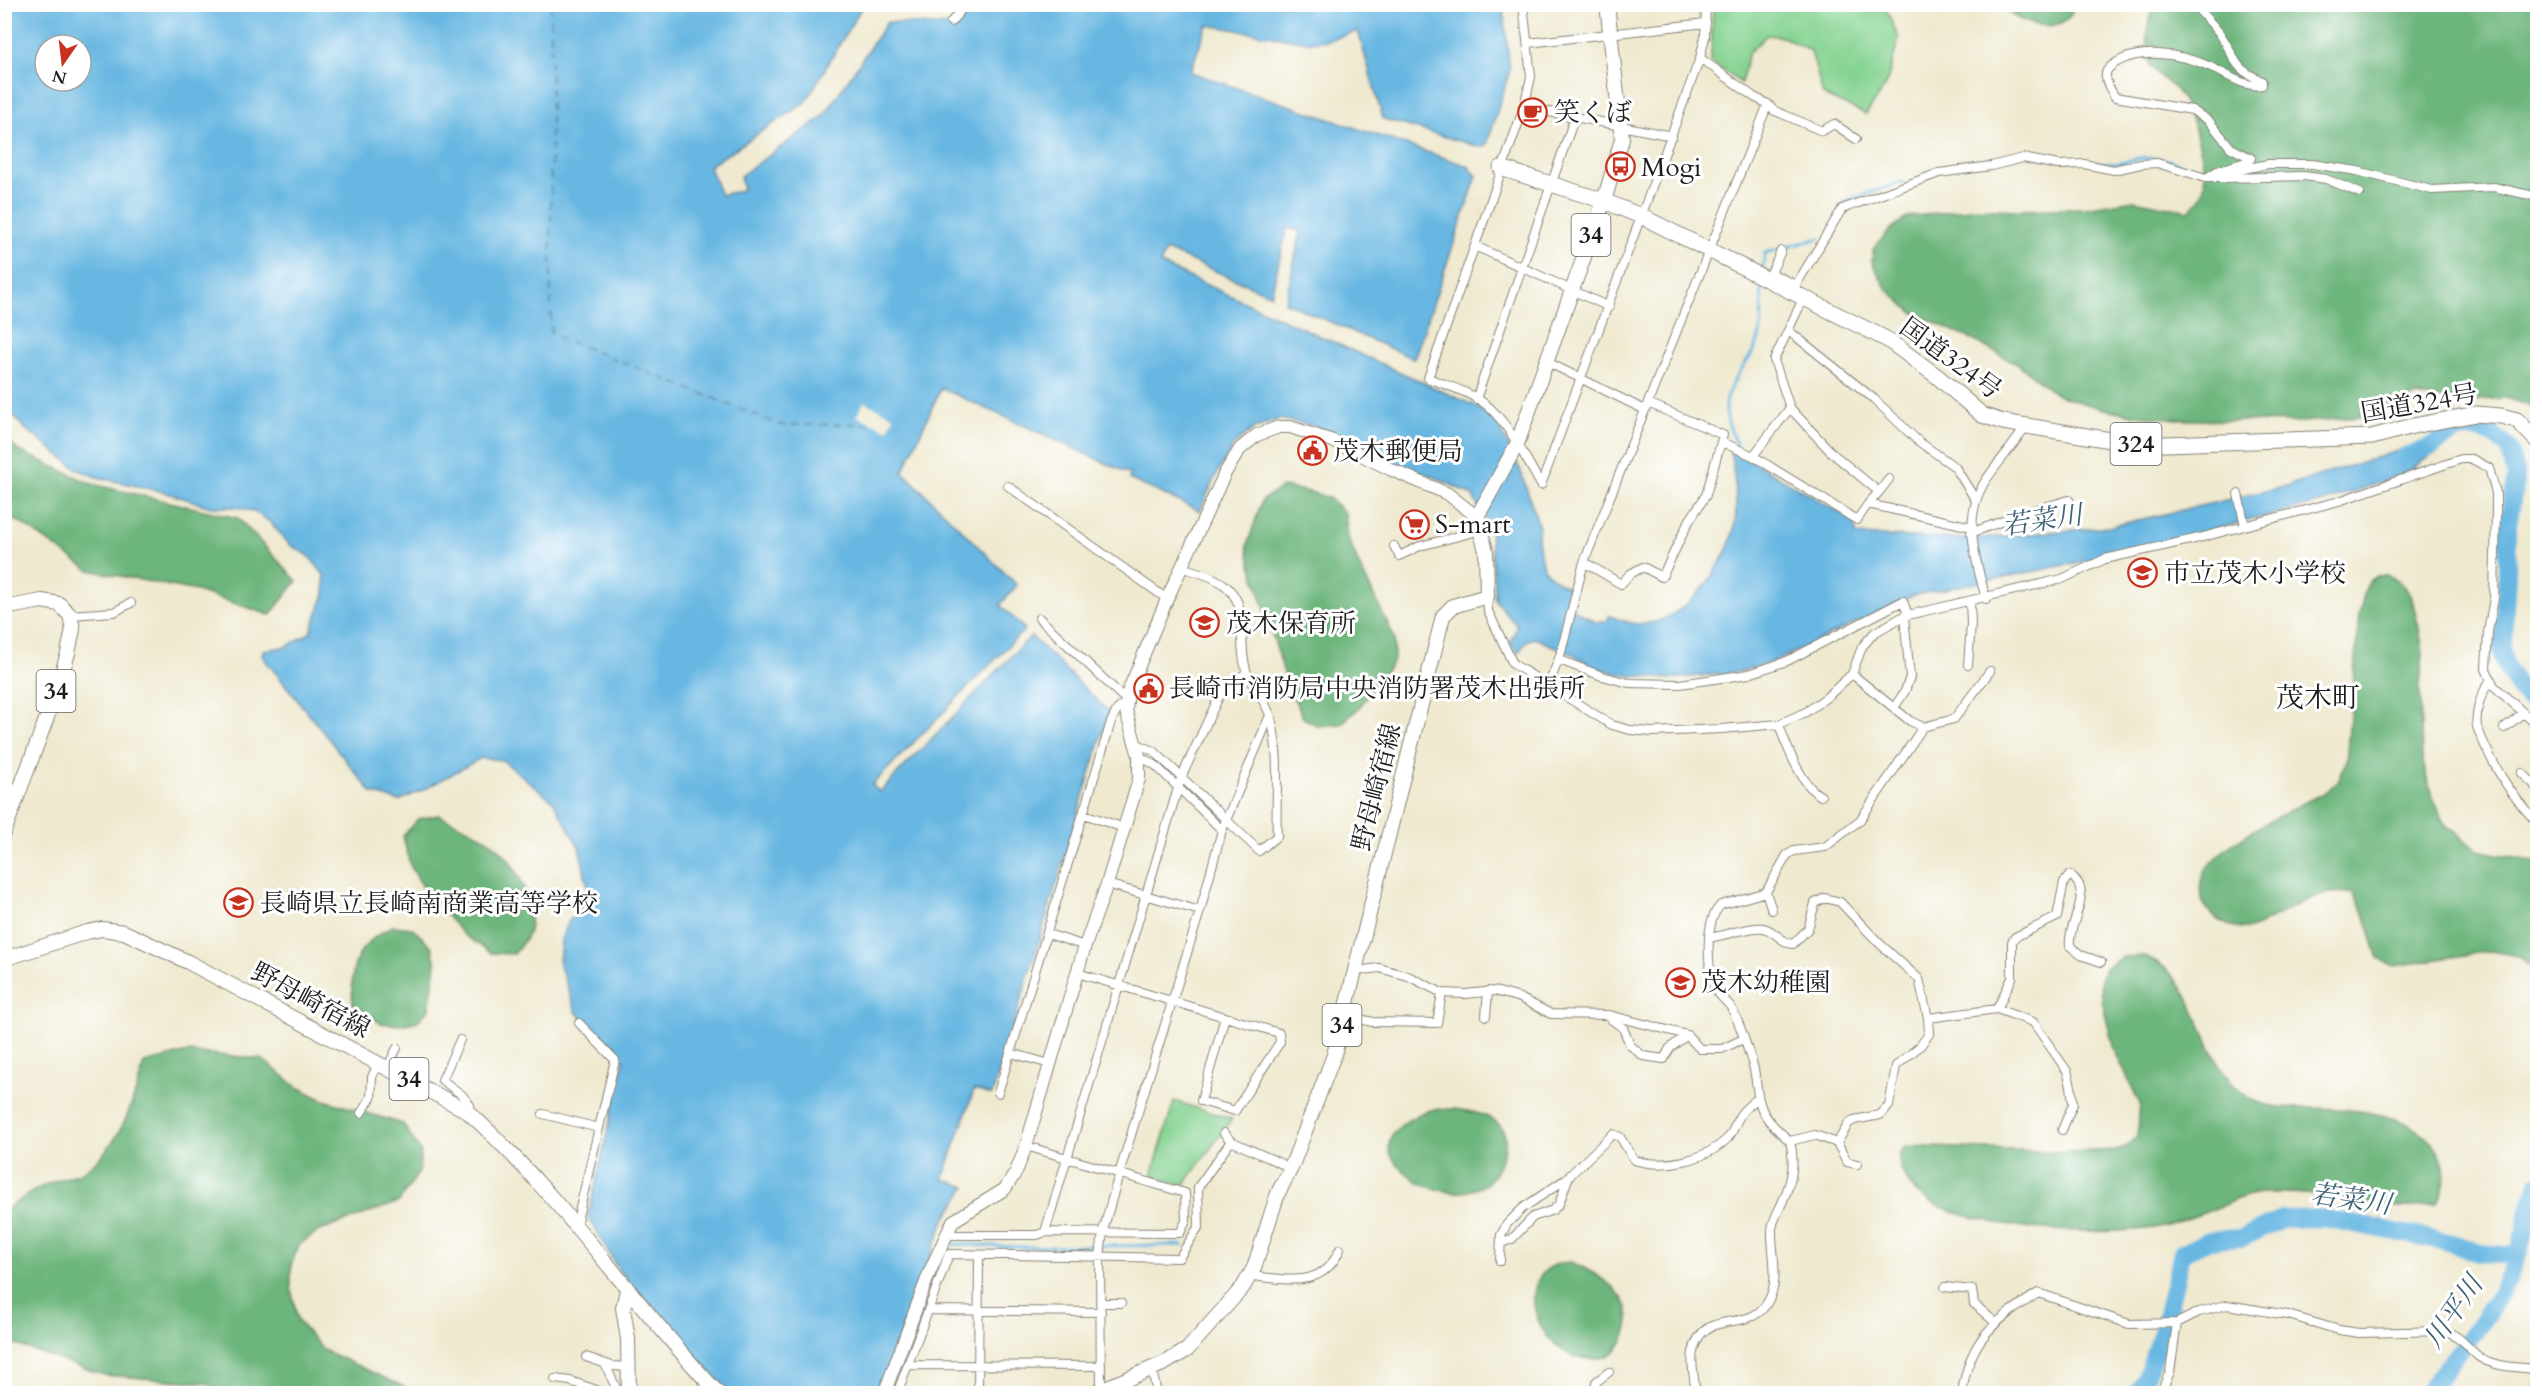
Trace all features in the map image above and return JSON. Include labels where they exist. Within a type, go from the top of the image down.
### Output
[{"type":"highway","name":"国道324号","points":[[1501,168],[1604,201],[1709,250],[1887,340],[1938,377],[1982,415],[2025,427],[2134,444],[2336,440],[2372,437],[2448,418],[2488,414],[2517,420],[2538,442]]},
{"type":"main road","name":"34","points":[[1479,524],[1514,450],[1604,201],[1622,139],[1607,4]]},
{"type":"main road","points":[[1479,524],[1486,551],[1487,596]]},
{"type":"main road","name":"野母崎宿線","points":[[1096,1392],[1152,1369],[1187,1350],[1251,1276],[1270,1213],[1291,1167],[1334,1055],[1443,616],[1453,606],[1487,596]]},
{"type":"main road","points":[[4,608],[50,602],[59,604],[70,615]]},
{"type":"main road","name":"34","points":[[4,832],[68,653],[73,629],[70,615]]},
{"type":"main road","name":"野母崎宿線","points":[[4,959],[87,932],[102,929],[124,932],[188,962],[467,1112],[495,1136],[576,1225],[627,1290],[719,1394]]},
{"type":"main road","points":[[627,1290],[623,1308],[628,1339],[629,1393]]},
{"type":"street","points":[[951,22],[966,4]]},
{"type":"street","points":[[1523,4],[1531,77],[1524,107],[1428,378],[1476,399],[1489,408],[1507,428],[1514,450],[1541,485],[1700,58],[1706,23],[1706,4]]},
{"type":"street","points":[[2194,4],[2223,38],[2236,65],[2262,81],[2262,85],[2249,84],[2198,62],[2161,55],[2127,56],[2107,70],[2106,75],[2110,90],[2115,97],[2192,110],[2202,114],[2231,148],[2251,158],[2249,161],[2217,171],[2206,178]]},
{"type":"street","points":[[1528,43],[1706,23]]},
{"type":"street","points":[[1700,58],[1754,97],[1768,104],[1773,110],[1822,131],[1834,124],[1856,139]]},
{"type":"street","points":[[1549,684],[1560,658],[1584,562],[1768,104]]},
{"type":"street","points":[[1524,107],[1672,136]]},
{"type":"street","points":[[1476,399],[1550,184],[1572,125],[1577,118]]},
{"type":"street","points":[[1781,251],[1765,278],[1796,285],[1842,209],[1940,174],[2023,158],[2058,165],[2084,164],[2114,170],[2141,164],[2157,164],[2206,178],[2304,176],[2326,179],[2360,193]]},
{"type":"street","points":[[2221,178],[2239,170],[2268,164],[2312,164],[2356,171],[2432,190],[2494,188],[2538,197]]},
{"type":"street","points":[[1474,246],[1609,307]]},
{"type":"street","points":[[1803,299],[1774,360],[1790,408],[1832,453],[1879,492]]},
{"type":"street","points":[[1789,331],[1874,399],[1918,441],[1955,467],[1975,499]]},
{"type":"street","points":[[1545,361],[1646,406],[1723,435],[1726,444],[1706,495],[1688,523],[1662,577],[1643,567],[1630,574],[1621,584],[1584,562]]},
{"type":"street","points":[[1749,454],[1790,408]]},
{"type":"street","points":[[1986,599],[1972,532],[1975,499],[2025,427]]},
{"type":"street","points":[[884,1394],[930,1271],[953,1221],[1005,1189],[1016,1172],[1026,1146],[1084,946],[1107,884],[1139,779],[1139,756],[1126,711],[1134,674],[1217,489],[1240,449],[1257,435],[1280,428],[1302,429],[1448,494],[1479,524],[1400,556],[1394,546]]},
{"type":"street","points":[[1726,444],[1749,454],[1857,520],[1889,479]]},
{"type":"street","points":[[1487,596],[1488,611],[1513,664],[1549,684],[1600,719],[1630,730],[1722,729],[1779,724],[1806,712],[1827,697],[1852,674],[1862,648],[1874,633],[1906,616],[1986,599],[2062,579],[2105,559],[2339,501],[2461,459],[2472,459],[2489,468],[2496,493],[2494,598],[2486,660],[2490,681],[2538,726]]},
{"type":"street","points":[[1008,486],[1167,599]]},
{"type":"street","points":[[2238,494],[2245,524]]},
{"type":"street","points":[[1868,504],[1972,532],[2069,500]]},
{"type":"street","points":[[1135,743],[1154,751],[1259,851],[1277,836],[1276,739],[1270,715],[1247,673],[1242,653],[1242,617],[1233,593],[1226,584],[1183,568]]},
{"type":"street","points":[[1560,658],[1602,676],[1629,683],[1680,684],[1749,674],[1787,661],[1903,601],[1910,677],[1905,691],[1894,708]]},
{"type":"street","points":[[1968,665],[1970,602]]},
{"type":"street","points":[[70,615],[114,612],[131,603]]},
{"type":"street","points":[[1039,618],[1127,701]]},
{"type":"street","points":[[1695,1394],[1692,1360],[1695,1346],[1702,1332],[1724,1321],[1752,1317],[1762,1310],[1772,1293],[1774,1262],[1772,1230],[1792,1179],[1790,1141],[1764,1114],[1758,1098],[1753,1064],[1730,1006],[1719,996],[1714,986],[1709,938],[1714,914],[1721,905],[1766,892],[1786,855],[1794,851],[1828,845],[1860,820],[1923,727],[1954,719],[1990,671]]},
{"type":"street","points":[[1044,1232],[1148,896],[1181,778],[1223,688],[1247,673]]},
{"type":"street","points":[[1852,674],[1894,708],[1923,727]]},
{"type":"street","points":[[2490,681],[2485,688],[2476,716],[2477,728],[2519,805],[2538,823]]},
{"type":"street","points":[[998,1093],[1111,722],[1117,710],[1127,701]]},
{"type":"street","points":[[2504,728],[2523,713]]},
{"type":"street","points":[[1096,1392],[1101,1366],[1103,1233],[1200,911],[1222,830],[1270,715]]},
{"type":"street","points":[[1779,724],[1786,746],[1797,765],[1815,793],[1821,796]]},
{"type":"street","points":[[1139,756],[1155,765],[1222,830]]},
{"type":"street","points":[[2522,773],[2538,788]]},
{"type":"street","points":[[1084,814],[1124,828]]},
{"type":"street","points":[[1997,1009],[2012,978],[2012,942],[2015,938],[2057,917],[2064,882],[2070,875],[2077,879],[2082,890],[2070,946],[2080,955],[2101,962]]},
{"type":"street","points":[[1107,884],[1200,911]]},
{"type":"street","points":[[1766,892],[1772,910]]},
{"type":"street","points":[[1709,938],[1756,927],[1773,931],[1787,943],[1793,944],[1808,929],[1815,903],[1825,898],[1839,902],[1879,943],[1919,979],[1928,1018],[1927,1036],[1920,1046],[1896,1065],[1889,1106],[1880,1115],[1849,1123],[1836,1143]]},
{"type":"street","points":[[1048,934],[1084,946]]},
{"type":"street","points":[[1356,971],[1379,968],[1408,976],[1442,993],[1465,994],[1495,990],[1520,998],[1551,1014],[1609,1015],[1687,1035],[1700,1049],[1722,1049],[1743,1039]]},
{"type":"street","points":[[1077,973],[1279,1033],[1280,1042],[1235,1111],[1201,1101],[1225,1017]]},
{"type":"street","points":[[1486,1016],[1488,991]]},
{"type":"street","points":[[1345,1016],[1373,1022],[1437,1023],[1442,993]]},
{"type":"street","points":[[1928,1018],[1997,1009],[2033,1022],[2067,1071],[2073,1104],[2062,1130]]},
{"type":"street","points":[[1609,1015],[1623,1028],[1630,1045],[1643,1056],[1664,1059],[1670,1048],[1687,1035]]},
{"type":"street","points":[[576,1225],[615,1060],[579,1023]]},
{"type":"street","points":[[460,1040],[442,1080],[462,1095],[470,1105],[467,1112]]},
{"type":"street","points":[[361,1113],[371,1098],[372,1077],[397,1048]]},
{"type":"street","points":[[1011,1053],[1050,1064]]},
{"type":"street","points":[[1500,1261],[1501,1235],[1506,1224],[1523,1208],[1569,1176],[1613,1134],[1620,1137],[1635,1160],[1648,1164],[1680,1162],[1705,1154],[1726,1140],[1741,1113],[1758,1098]]},
{"type":"street","points":[[543,1114],[599,1128]]},
{"type":"street","points":[[1790,1141],[1815,1135],[1836,1143],[1847,1162],[1857,1164]]},
{"type":"street","points":[[897,1394],[949,1254],[1101,1254],[1179,1258],[1199,1226],[1198,1187],[1228,1137],[1291,1167]]},
{"type":"street","points":[[946,1235],[1037,1235],[1044,1232],[1180,1233],[1186,1221],[1185,1193],[1026,1146]]},
{"type":"street","points":[[1501,1243],[1512,1239],[1533,1217],[1559,1204],[1569,1176]]},
{"type":"street","points":[[1251,1276],[1306,1280],[1320,1272],[1336,1258],[1340,1249]]},
{"type":"street","points":[[978,1394],[979,1255]]},
{"type":"street","points":[[1945,1287],[1972,1290],[1974,1304],[1996,1323]]},
{"type":"street","points":[[1962,1394],[1972,1354],[1983,1335],[2038,1293],[2129,1324],[2175,1323],[2199,1312],[2227,1305],[2280,1314],[2358,1333],[2446,1331],[2459,1338],[2489,1362],[2534,1369]]},
{"type":"street","points":[[928,1310],[978,1311],[1101,1307],[1121,1303]]},
{"type":"street","points":[[2160,1394],[2170,1372],[2175,1323]]},
{"type":"street","points":[[2534,1394],[2534,1369],[2538,1355]]},
{"type":"street","points":[[586,1357],[605,1364],[629,1367]]},
{"type":"street","points":[[605,1364],[617,1390],[629,1393]]},
{"type":"street","points":[[908,1365],[1101,1366]]},
{"type":"street","points":[[1152,1369],[1158,1394]]},
{"type":"street","points":[[1595,1394],[1596,1382],[1609,1372]]},
{"type":"street","points":[[555,1378],[604,1393]]},
{"type":"green space","points":[[2003,4],[2075,5],[2063,22],[2044,25],[2033,24],[2012,15],[2004,10]]},
{"type":"green space","points":[[1713,5],[1884,5],[1899,38],[1886,85],[1866,114],[1823,95],[1811,51],[1783,37],[1767,35],[1749,52],[1741,83],[1711,62]]},
{"type":"green space","points":[[2154,5],[2537,5],[2537,413],[2534,408],[2507,398],[2460,401],[2417,396],[2360,417],[2302,422],[2190,420],[2133,415],[2057,395],[2019,365],[1969,338],[1912,312],[1886,288],[1872,262],[1873,249],[1892,228],[1908,217],[1977,208],[2017,210],[2085,208],[2134,200],[2189,211],[2201,196],[2204,186],[2202,160],[2195,129],[2184,103],[2176,90],[2150,64],[2147,34]]},
{"type":"green space","points":[[5,435],[17,450],[92,484],[238,518],[297,581],[270,615],[197,591],[89,570],[18,521],[5,520]]},
{"type":"green space","points":[[1282,487],[1329,498],[1345,513],[1348,537],[1359,565],[1394,637],[1394,660],[1358,709],[1341,724],[1319,726],[1303,718],[1287,683],[1251,564],[1247,546],[1262,500]]},
{"type":"green space","points":[[2387,575],[2398,580],[2411,595],[2419,628],[2423,653],[2420,686],[2422,757],[2436,807],[2446,824],[2477,850],[2537,862],[2537,975],[2519,956],[2491,951],[2394,966],[2378,959],[2363,910],[2353,894],[2319,895],[2252,928],[2230,926],[2220,921],[2211,914],[2201,897],[2200,886],[2203,875],[2223,851],[2277,817],[2327,791],[2338,781],[2346,762],[2359,615],[2370,580],[2377,576]]},
{"type":"green space","points":[[438,815],[473,831],[497,847],[520,879],[527,900],[530,921],[528,934],[514,954],[491,953],[464,935],[425,891],[410,865],[403,836],[418,819]]},
{"type":"green space","points":[[393,926],[412,928],[432,947],[436,965],[429,1009],[418,1021],[401,1025],[380,1023],[353,1004],[352,978],[358,957],[363,948],[380,933]]},
{"type":"green space","points":[[2144,956],[2164,967],[2179,984],[2223,1071],[2237,1088],[2255,1101],[2276,1106],[2366,1112],[2402,1121],[2417,1130],[2430,1141],[2443,1161],[2445,1179],[2437,1203],[2404,1207],[2316,1195],[2262,1193],[2241,1198],[2197,1216],[2167,1225],[2143,1229],[2074,1231],[1996,1223],[1961,1214],[1932,1203],[1913,1188],[1903,1173],[1899,1161],[1902,1150],[1907,1146],[2066,1152],[2120,1150],[2129,1145],[2137,1136],[2140,1104],[2114,1050],[2102,1000],[2101,979],[2105,968],[2122,957]]},
{"type":"green space","points":[[188,1052],[262,1059],[296,1086],[321,1099],[403,1124],[421,1153],[419,1172],[399,1202],[319,1231],[299,1245],[291,1265],[291,1288],[298,1321],[323,1350],[418,1393],[225,1393],[207,1383],[104,1375],[5,1341],[4,1211],[39,1188],[78,1174],[95,1162],[107,1150],[124,1124],[144,1063]]},
{"type":"green space","points":[[1174,1101],[1232,1119],[1184,1185],[1152,1176]]},
{"type":"green space","points":[[1455,1109],[1478,1113],[1496,1121],[1505,1136],[1505,1147],[1497,1170],[1487,1183],[1469,1191],[1447,1192],[1417,1182],[1396,1163],[1389,1147],[1393,1134],[1411,1118],[1432,1110]]},
{"type":"green space","points":[[1571,1262],[1608,1283],[1625,1303],[1629,1315],[1628,1328],[1619,1346],[1605,1357],[1591,1359],[1571,1355],[1554,1344],[1542,1328],[1535,1311],[1534,1293],[1539,1278],[1551,1267]]},
{"type":"water","points":[[970,4],[1503,5],[1510,70],[1487,145],[1480,147],[1383,119],[1358,31],[1329,40],[1308,42],[1207,25],[1190,72],[1468,166],[1477,176],[1414,359],[1285,302],[1301,231],[1287,228],[1271,295],[1166,250],[1160,264],[1475,406],[1495,421],[1520,469],[1539,526],[1538,540],[1544,569],[1551,577],[1572,590],[1567,606],[1596,622],[1607,622],[1609,616],[1636,624],[1656,622],[1673,614],[1702,589],[1724,556],[1735,523],[1736,496],[1730,450],[1855,522],[1856,535],[1969,539],[2108,527],[2283,487],[2423,443],[2429,457],[2401,475],[2327,501],[2091,560],[1914,595],[1776,661],[1739,672],[1670,679],[1623,675],[1595,668],[1573,654],[1534,638],[1526,641],[1519,653],[1510,643],[1517,626],[1495,600],[1490,528],[1472,495],[1314,426],[1280,419],[1253,429],[1234,445],[1215,477],[1200,511],[1129,479],[1130,474],[941,388],[903,472],[1017,585],[1000,605],[1025,629],[872,785],[880,792],[1031,636],[1109,712],[992,1095],[974,1090],[943,1179],[966,1187],[944,1221],[878,1393],[729,1393],[618,1269],[588,1216],[624,1060],[576,1012],[559,963],[561,940],[569,921],[580,910],[588,887],[579,847],[553,801],[502,760],[481,758],[399,801],[372,793],[262,656],[263,650],[286,647],[310,633],[325,594],[324,575],[308,555],[290,545],[269,521],[253,511],[235,507],[211,507],[164,492],[97,477],[77,469],[23,427],[5,405],[4,5],[863,5],[805,103],[709,166],[721,195],[743,190],[740,176],[823,117],[887,22],[950,26]]},
{"type":"pier","points":[[864,402],[894,416],[888,430],[857,416]]},
{"type":"waterway","points":[[1964,166],[2019,155]]},
{"type":"waterway","points":[[2038,157],[2118,164],[2139,158],[2164,159],[2211,173]]},
{"type":"waterway","points":[[1840,207],[1846,201],[1903,182]]},
{"type":"waterway","points":[[1762,272],[1765,253],[1820,238]]},
{"type":"waterway","points":[[1736,445],[1727,418],[1727,399],[1734,381],[1756,347],[1759,338],[1762,317],[1761,281]]},
{"type":"waterway","name":"若菜川","points":[[2403,458],[2433,446],[2457,430],[2480,430],[2493,435],[2509,448],[2516,476],[2508,525],[2502,654],[2520,690],[2538,707]]},
{"type":"waterway","name":"川平川","points":[[2425,1394],[2458,1353],[2507,1281],[2517,1257],[2538,1184]]},
{"type":"waterway","name":"若菜川","points":[[2137,1394],[2159,1343],[2182,1253],[2209,1240],[2242,1238],[2282,1219],[2322,1218],[2453,1243],[2479,1253],[2517,1256]]},
{"type":"waterway","points":[[947,1244],[1020,1247],[1182,1245]]},
{"type":"ferry route","points":[[551,4],[551,334],[781,425],[874,424]]},
{"type":"place","name":"笑くぼ","points":[[1533,112]]},
{"type":"place","name":"Mogi","points":[[1620,167]]},
{"type":"place","name":"茂木郵便局","points":[[1312,451]]},
{"type":"place","name":"S-mart","points":[[1414,524]]},
{"type":"place","name":"市立茂木小学校","points":[[2143,573]]},
{"type":"place","name":"茂木保育所","points":[[1205,623]]},
{"type":"place","name":"長崎市消防局中央消防署茂木出張所","points":[[1148,688]]},
{"type":"place","name":"長崎県立長崎南商業高等学校","points":[[239,903]]},
{"type":"place","name":"茂木幼稚園","points":[[1680,982]]},
{"type":"district","name":"茂木町","points":[[2318,697]]}]
